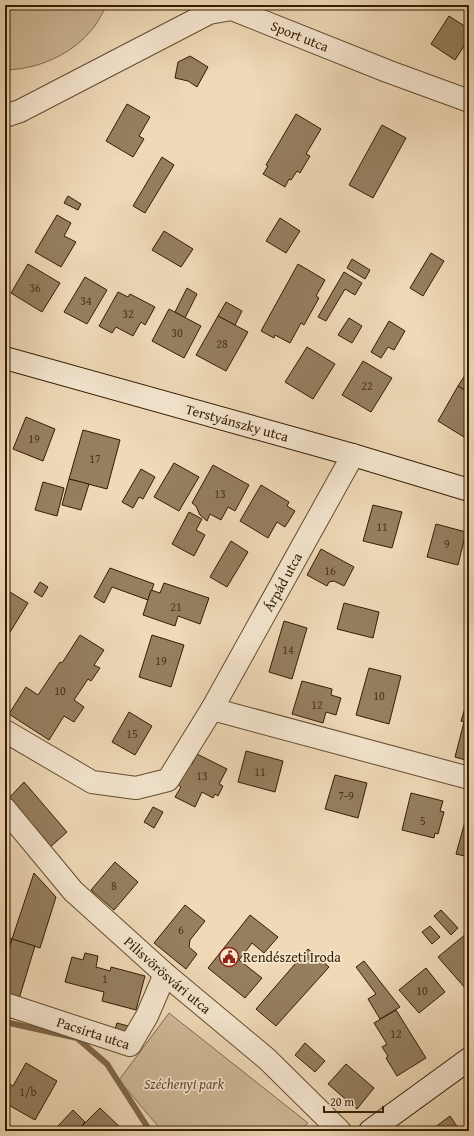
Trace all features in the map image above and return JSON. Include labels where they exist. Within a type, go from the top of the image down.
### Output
[{"type":"street","name":"Sport utca","points":[[5,116],[20,111],[209,13],[232,9],[387,71],[469,101]]},
{"type":"street","name":"Terstyánszky utca","points":[[5,358],[469,490]]},
{"type":"street","name":"Árpád utca","points":[[5,731],[92,782],[136,788],[168,780],[212,709],[353,456]]},
{"type":"street","points":[[212,709],[469,778]]},
{"type":"street","name":"Pilisvörösvári utca","points":[[5,809],[73,891],[165,974],[266,1059],[340,1131]]},
{"type":"street","name":"Pacsirta utca","points":[[5,1004],[130,1045],[147,1016],[165,974]]},
{"type":"street","points":[[370,1131],[469,1059]]},
{"type":"green space","points":[[5,5],[107,5],[94,27],[86,37],[66,52],[31,67],[5,70]]},
{"type":"green space","name":"Széchenyi park","points":[[169,1013],[308,1123],[299,1131],[162,1131],[119,1080]]},
{"type":"building","points":[[449,16],[469,29],[469,38],[455,60],[431,44]]},
{"type":"building","points":[[190,56],[208,67],[197,87],[188,81],[175,78],[178,62]]},
{"type":"building","points":[[127,104],[150,117],[139,136],[144,139],[133,157],[106,141]]},
{"type":"building","points":[[296,114],[321,129],[306,154],[310,156],[300,173],[297,171],[291,180],[289,179],[285,187],[263,174],[268,166],[266,165]]},
{"type":"building","points":[[382,125],[406,138],[373,198],[349,185]]},
{"type":"building","points":[[162,157],[174,165],[145,213],[133,206]]},
{"type":"building","points":[[68,196],[81,204],[78,210],[64,203]]},
{"type":"building","points":[[57,215],[71,223],[64,236],[76,242],[61,267],[35,252]]},
{"type":"building","points":[[280,218],[300,231],[286,253],[266,241]]},
{"type":"building","points":[[164,231],[193,249],[181,267],[152,250]]},
{"type":"building","points":[[431,253],[444,261],[423,296],[410,288]]},
{"type":"building","points":[[352,259],[370,270],[365,279],[347,268]]},
{"type":"building","points":[[28,264],[60,283],[42,312],[11,293]]},
{"type":"building","points":[[298,264],[325,280],[316,296],[319,298],[304,325],[301,323],[290,343],[275,335],[274,338],[261,331]]},
{"type":"building","points":[[344,272],[362,283],[355,295],[345,289],[326,321],[318,317]]},
{"type":"building","points":[[85,277],[107,290],[87,324],[64,312]]},
{"type":"building","points":[[187,288],[197,294],[185,318],[175,312]]},
{"type":"building","points":[[118,292],[128,297],[130,294],[155,307],[145,325],[141,322],[133,336],[116,327],[112,333],[99,326]]},
{"type":"building","points":[[226,302],[242,311],[235,325],[218,316]]},
{"type":"building","points":[[169,309],[201,326],[184,358],[152,341]]},
{"type":"building","points":[[218,316],[248,332],[226,371],[196,355]]},
{"type":"building","points":[[349,318],[362,326],[352,343],[338,335]]},
{"type":"building","points":[[389,321],[405,331],[394,350],[388,347],[381,358],[371,352]]},
{"type":"building","points":[[307,347],[335,364],[313,399],[285,382]]},
{"type":"building","points":[[363,361],[392,378],[371,412],[342,395]]},
{"type":"building","points":[[469,369],[469,393],[458,386]]},
{"type":"building","points":[[458,386],[469,393],[469,429],[464,437],[438,421]]},
{"type":"building","points":[[26,417],[55,429],[43,461],[13,449]]},
{"type":"building","points":[[83,430],[120,440],[107,489],[69,479]]},
{"type":"building","points":[[174,463],[199,477],[179,511],[154,497]]},
{"type":"building","points":[[213,465],[249,485],[235,511],[228,507],[221,520],[210,514],[207,521],[200,515],[196,506],[192,503]]},
{"type":"building","points":[[141,469],[155,477],[143,499],[139,497],[133,508],[122,502]]},
{"type":"building","points":[[69,479],[89,484],[81,510],[62,505]]},
{"type":"building","points":[[43,482],[64,488],[57,516],[35,510]]},
{"type":"building","points":[[261,485],[289,502],[287,506],[295,511],[285,527],[277,522],[268,538],[240,521]]},
{"type":"building","points":[[373,505],[402,512],[392,548],[363,541]]},
{"type":"building","points":[[189,512],[202,519],[196,530],[205,535],[194,556],[172,544]]},
{"type":"building","points":[[436,524],[466,532],[458,565],[427,557]]},
{"type":"building","points":[[231,541],[248,552],[227,587],[210,577]]},
{"type":"building","points":[[321,549],[354,567],[344,586],[334,581],[329,582],[327,586],[307,575]]},
{"type":"building","points":[[110,568],[154,584],[148,600],[112,587],[104,603],[94,597]]},
{"type":"building","points":[[40,582],[48,587],[42,597],[34,592]]},
{"type":"building","points":[[164,583],[209,598],[200,624],[178,616],[175,626],[143,615],[151,590],[160,593]]},
{"type":"building","points":[[5,589],[28,603],[7,637],[5,636]]},
{"type":"building","points":[[344,603],[379,612],[373,638],[337,629]]},
{"type":"building","points":[[284,621],[307,628],[292,679],[269,672]]},
{"type":"building","points":[[80,635],[104,650],[94,665],[100,668],[91,681],[88,679],[74,700],[84,707],[74,722],[64,716],[49,740],[9,714],[26,687],[38,695],[60,662],[62,663]]},
{"type":"building","points":[[152,635],[184,645],[171,687],[139,677]]},
{"type":"building","points":[[369,668],[401,676],[389,724],[356,715]]},
{"type":"building","points":[[302,681],[332,689],[331,695],[341,698],[336,715],[326,712],[323,723],[292,714]]},
{"type":"building","points":[[467,702],[469,702],[469,761],[455,757],[464,722],[461,721]]},
{"type":"building","points":[[129,712],[152,726],[135,755],[112,742]]},
{"type":"building","points":[[246,751],[283,761],[275,792],[238,782]]},
{"type":"building","points":[[197,754],[227,769],[219,784],[223,786],[218,796],[215,794],[213,798],[202,792],[195,807],[175,797],[181,787],[177,784],[188,762],[192,764]]},
{"type":"building","points":[[335,775],[367,783],[358,818],[325,809]]},
{"type":"building","points":[[24,782],[67,832],[48,849],[34,832],[37,830],[9,798]]},
{"type":"building","points":[[411,793],[443,801],[440,811],[444,812],[438,834],[435,833],[434,838],[402,830]]},
{"type":"building","points":[[153,807],[163,812],[154,828],[144,822]]},
{"type":"building","points":[[469,811],[469,857],[456,854]]},
{"type":"building","points":[[115,862],[138,882],[114,910],[91,890]]},
{"type":"building","points":[[34,873],[56,897],[40,948],[12,939]]},
{"type":"building","points":[[185,905],[205,921],[190,940],[189,947],[197,954],[186,969],[154,943]]},
{"type":"building","points":[[441,910],[458,928],[451,935],[434,916]]},
{"type":"building","name":"Rendészeti Iroda","points":[[250,915],[278,937],[264,953],[252,943],[239,960],[262,978],[245,998],[208,968]]},
{"type":"building","points":[[430,926],[440,937],[432,944],[422,932]]},
{"type":"building","points":[[466,934],[469,937],[469,986],[466,989],[438,957]]},
{"type":"building","points":[[5,937],[12,939],[8,953],[5,952]]},
{"type":"building","points":[[12,939],[35,946],[18,1002],[5,998],[5,963]]},
{"type":"building","points":[[308,949],[329,967],[276,1026],[256,1009]]},
{"type":"building","points":[[85,953],[98,956],[96,967],[110,971],[111,967],[145,976],[136,1010],[102,1001],[104,992],[65,982],[72,957],[83,960]]},
{"type":"building","points":[[364,961],[400,1007],[380,1019],[368,999],[376,994],[356,967]]},
{"type":"building","points":[[426,968],[445,992],[419,1013],[399,990]]},
{"type":"building","points":[[396,1010],[426,1058],[397,1076],[386,1058],[388,1056],[382,1047],[387,1044],[374,1023]]},
{"type":"building","points":[[117,1023],[132,1027],[130,1037],[114,1032]]},
{"type":"building","points":[[305,1043],[325,1061],[315,1072],[295,1055]]},
{"type":"building","points":[[26,1063],[57,1081],[35,1120],[5,1103],[5,1083],[6,1082],[13,1086]]},
{"type":"building","points":[[346,1064],[374,1088],[357,1109],[328,1084]]},
{"type":"building","points":[[100,1108],[124,1131],[77,1131]]},
{"type":"building","points":[[73,1110],[85,1122],[77,1131],[64,1131],[58,1126]]},
{"type":"building","points":[[450,1116],[460,1131],[430,1131]]},
{"type":"waterway","points":[[5,1022],[77,1038],[107,1064],[150,1131]]},
{"type":"place","name":"Rendészeti Iroda","points":[[229,957]]}]
